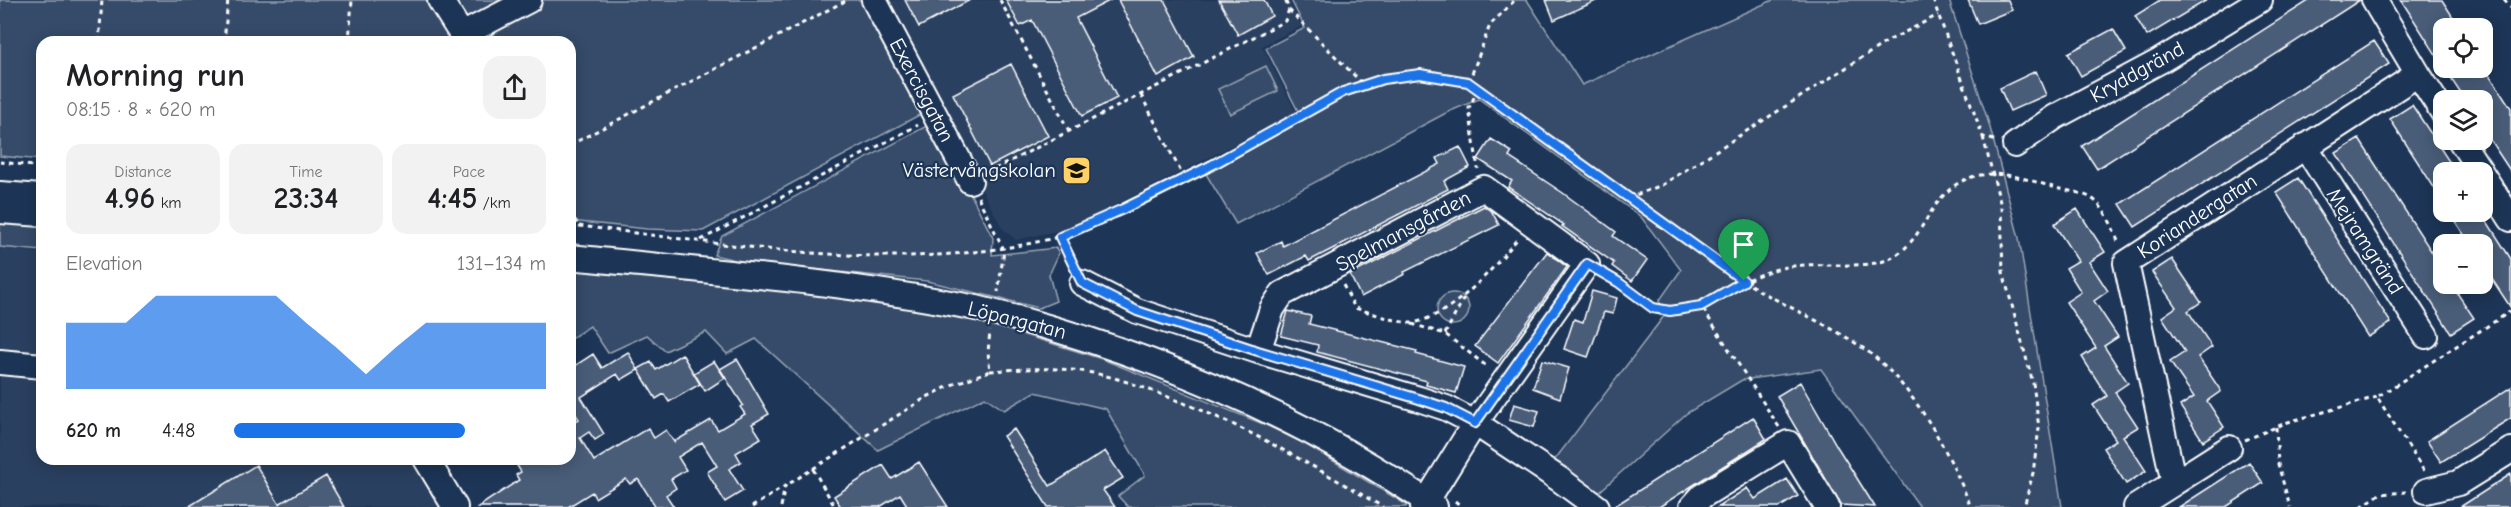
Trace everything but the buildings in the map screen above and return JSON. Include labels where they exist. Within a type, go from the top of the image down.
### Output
[{"type":"street","points":[[440,0],[462,35],[529,0]]},
{"type":"street","name":"Exercisgatan","points":[[874,0],[970,181]]},
{"type":"street","name":"Kryddgränd","points":[[2015,145],[2055,117],[2160,61],[2260,0]]},
{"type":"street","points":[[2374,0],[2433,97]]},
{"type":"street","name":"Koriandergatan","points":[[2174,483],[2126,263],[2418,74]]},
{"type":"street","name":"Mejramgränd","points":[[2305,146],[2426,336]]},
{"type":"street","name":"Spelmansgården","points":[[1258,351],[1272,309],[1282,294],[1484,188],[1587,264]]},
{"type":"street","points":[[2493,190],[2511,219]]},
{"type":"street","points":[[0,194],[36,197]]},
{"type":"street","points":[[0,211],[36,214]]},
{"type":"street","name":"Löpargatan","points":[[576,258],[824,283],[896,293],[988,310],[1016,318],[1136,354],[1272,412],[1356,457],[1428,505]]},
{"type":"street","points":[[1428,505],[1475,423],[1587,264]]},
{"type":"street","points":[[1082,283],[1137,311],[1258,351],[1446,408],[1475,423],[1597,507]]},
{"type":"street","points":[[0,362],[36,365]]},
{"type":"street","points":[[1692,507],[1702,496],[1788,443],[1827,507]]},
{"type":"street","points":[[2136,507],[2229,448]]},
{"type":"street","points":[[2427,491],[2458,483],[2511,450]]},
{"type":"street","points":[[430,465],[455,507]]},
{"type":"path","points":[[99,36],[102,0]]},
{"type":"path","points":[[225,36],[228,0]]},
{"type":"path","points":[[349,36],[352,0]]},
{"type":"path","points":[[576,142],[847,0]]},
{"type":"path","points":[[1000,0],[1069,132]]},
{"type":"path","points":[[1286,0],[1289,9],[1364,85]]},
{"type":"path","points":[[1468,82],[1490,25],[1515,0]]},
{"type":"path","points":[[1933,0],[1983,137],[2001,206],[2003,272],[2032,383],[2039,428],[2024,507]]},
{"type":"path","points":[[2504,0],[2511,8]]},
{"type":"path","points":[[990,371],[988,310],[1004,250],[970,181],[1285,21],[1289,9]]},
{"type":"path","points":[[1627,198],[1662,185],[1888,41],[1938,15]]},
{"type":"path","points":[[576,226],[843,255],[915,256],[1004,250],[1060,237],[1184,178],[1343,92],[1383,79],[1420,74],[1468,82],[1744,281],[1849,340],[1883,364],[1918,405],[1953,462],[1971,507]]},
{"type":"path","points":[[1478,89],[1469,108],[1479,174],[1484,188]]},
{"type":"path","points":[[1141,95],[1184,178]]},
{"type":"path","points":[[702,240],[936,116]]},
{"type":"path","points":[[1983,137],[2015,145]]},
{"type":"path","points":[[0,162],[36,165]]},
{"type":"path","points":[[1587,264],[1618,282],[1653,308],[1670,311],[1701,306],[1744,281],[1791,266],[1856,264],[1887,260],[1910,245],[1948,191],[1973,176],[1992,173],[2024,179],[2092,198],[2110,221],[2126,263]]},
{"type":"path","points":[[576,221],[579,226]]},
{"type":"path","points":[[1411,323],[1436,314],[1490,274],[1531,222]]},
{"type":"path","points":[[1060,237],[1082,283]]},
{"type":"path","points":[[1335,267],[1354,308],[1444,334],[1505,380]]},
{"type":"path","points":[[1444,334],[1466,294]]},
{"type":"path","points":[[1701,306],[1788,443]]},
{"type":"path","points":[[2229,448],[2276,427],[2331,408],[2377,397],[2511,311]]},
{"type":"path","points":[[752,507],[927,397],[951,385],[990,371],[1037,368],[1082,371],[1131,382],[1192,406],[1262,439],[1383,507]]},
{"type":"path","points":[[2361,507],[2380,494],[2427,491],[2424,469],[2377,397]]},
{"type":"path","points":[[2276,427],[2278,464],[2290,507]]},
{"type":"path","points":[[813,468],[835,507]]},
{"type":"path","points":[[781,507],[785,485]]},
{"type":"shaded area","points":[[0,0],[865,0],[923,113],[703,231],[647,229],[576,222],[576,36],[36,36],[36,159],[0,156]]},
{"type":"shaded area","name":"Västervångskolan","points":[[883,0],[1288,0],[1301,26],[1262,46],[1296,113],[1070,228],[1016,240],[1002,228]]},
{"type":"shaded area","points":[[1291,0],[1527,0],[1582,85],[1773,0],[1949,0],[1989,124],[2019,238],[2062,507],[1920,507],[1821,369],[1742,380],[1687,413],[1598,493],[1553,462],[1664,316],[1659,301],[1681,270],[1641,217],[1479,99],[1448,112],[1236,224],[1206,174],[1302,119],[1266,48],[1305,28]]},
{"type":"shaded area","points":[[1266,66],[1278,91],[1230,114],[1218,89]]},
{"type":"shaded area","points":[[934,122],[993,238],[992,255],[1056,248],[1059,253],[1049,275],[1056,301],[1039,308],[927,281],[744,262],[714,255],[722,236]]},
{"type":"shaded area","points":[[0,222],[36,225],[36,250],[0,247]]},
{"type":"shaded area","points":[[0,248],[36,252],[36,465],[413,465],[442,507],[0,507]]},
{"type":"shaded area","points":[[576,270],[786,290],[966,317],[1102,359],[1290,435],[1407,505],[1406,507],[1128,507],[1118,496],[1145,475],[1106,409],[1035,392],[1004,410],[985,397],[878,450],[756,339],[727,354],[706,332],[665,351],[647,335],[608,353],[590,326],[576,335]]},
{"type":"shaded area","points":[[1453,293],[1464,298],[1469,309],[1464,320],[1453,325],[1442,320],[1437,309],[1442,298]]},
{"type":"place","name":"Västervångskolan","points":[[1077,170]]},
{"type":"route","points":[[1420,74],[1468,82],[1744,281],[1701,306],[1670,311],[1653,308],[1618,282],[1587,264],[1475,423],[1446,408],[1419,399],[1258,351],[1137,311],[1082,283],[1060,237],[1212,165],[1343,92],[1383,79],[1420,74]]}]
